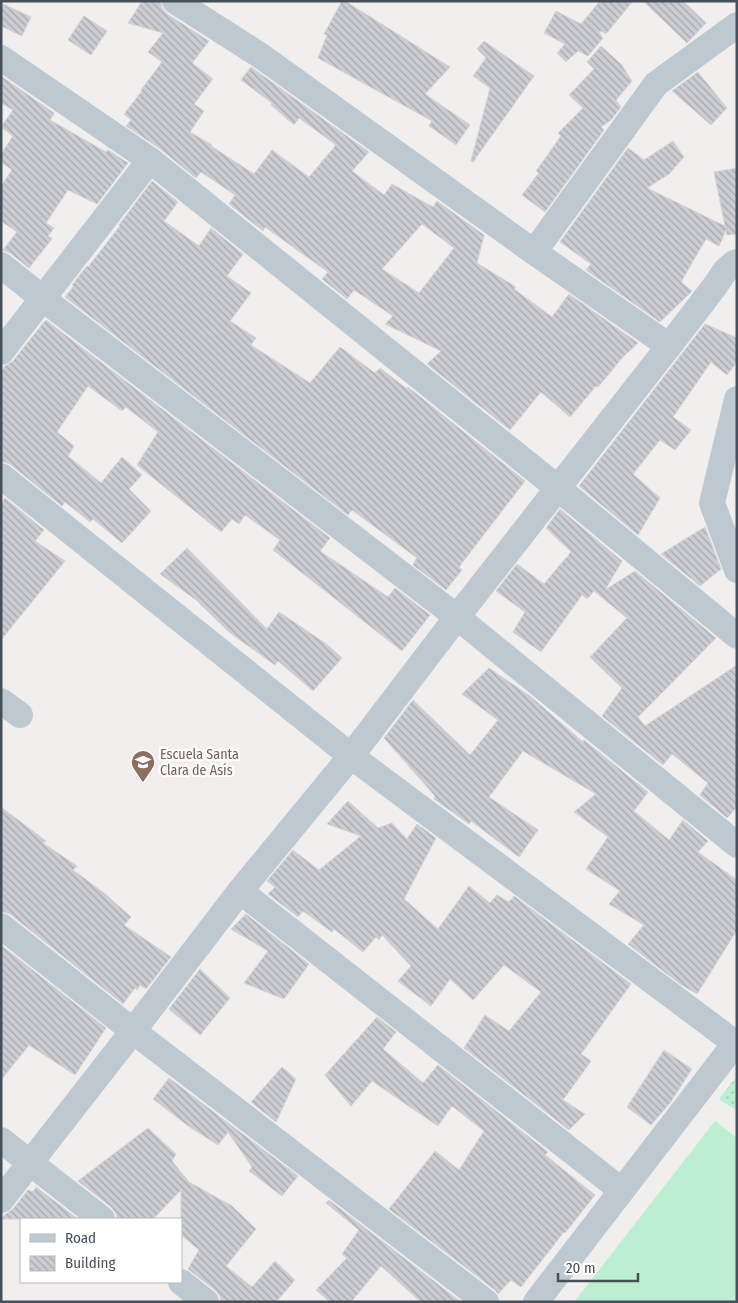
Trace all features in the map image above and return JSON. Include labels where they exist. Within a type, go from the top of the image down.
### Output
[{"type":"street","points":[[175,1],[261,56],[534,252],[669,346]]},
{"type":"street","points":[[534,252],[656,84],[737,25]]},
{"type":"street","points":[[1,58],[150,160],[559,489],[737,636]]},
{"type":"street","points":[[1,352],[150,160]]},
{"type":"street","points":[[1,1200],[240,891],[351,756],[457,617],[559,489],[725,271],[737,262]]},
{"type":"street","points":[[1,265],[457,617],[737,846]]},
{"type":"street","points":[[737,399],[712,503],[737,570]]},
{"type":"street","points":[[1,476],[351,756],[736,1042],[536,1302]]},
{"type":"street","points":[[712,503],[737,493]]},
{"type":"street","points":[[240,891],[621,1190]]},
{"type":"street","points":[[1,926],[133,1031],[486,1302]]},
{"type":"street","points":[[1,1140],[101,1218]]},
{"type":"street","points":[[182,1283],[206,1302]]},
{"type":"green space","points":[[737,1076],[737,1111],[719,1099]]},
{"type":"green space","points":[[715,1121],[737,1138],[737,1302],[574,1302]]},
{"type":"building","points":[[142,1],[160,1],[162,8],[167,14],[209,41],[192,63],[213,79],[194,104],[204,111],[190,132],[254,174],[272,150],[309,177],[336,145],[299,118],[294,125],[271,105],[272,103],[241,80],[251,67],[369,152],[352,171],[384,195],[392,184],[433,207],[437,201],[484,235],[477,263],[516,287],[514,289],[552,317],[569,294],[638,343],[623,357],[598,387],[596,386],[570,417],[541,392],[510,430],[427,364],[441,351],[385,324],[393,316],[354,290],[347,299],[322,279],[328,272],[265,227],[263,231],[229,204],[235,195],[201,172],[196,178],[159,148],[126,126],[131,120],[124,114],[162,62],[148,52],[163,33],[128,23]],"holes":[[[422,224],[454,248],[419,293],[382,269]]]},
{"type":"building","points":[[342,1],[345,1],[450,67],[425,94],[470,125],[456,145],[429,126],[432,121],[318,58],[327,35],[324,34]]},
{"type":"building","points":[[600,1],[633,1],[606,34],[601,31],[599,32],[603,38],[588,56],[578,51],[566,62],[557,53],[565,44],[544,33],[556,11],[581,24]]},
{"type":"building","points":[[643,1],[683,1],[706,23],[687,43]]},
{"type":"building","points":[[1,3],[31,17],[22,36],[1,26]]},
{"type":"building","points":[[84,16],[107,31],[91,55],[68,40]]},
{"type":"building","points":[[484,41],[534,76],[473,162],[471,161],[490,88],[473,76],[486,58],[477,49]]},
{"type":"building","points":[[601,46],[621,64],[632,81],[616,100],[621,107],[611,120],[601,127],[604,130],[545,212],[522,195],[539,173],[536,171],[561,136],[558,133],[583,108],[569,95],[594,69],[587,62]]},
{"type":"building","points":[[698,72],[727,108],[711,125],[672,91]]},
{"type":"building","points":[[1,76],[54,113],[50,120],[106,152],[108,150],[128,163],[97,204],[68,190],[46,223],[54,228],[48,236],[52,239],[29,268],[10,253],[3,250],[17,232],[1,221],[1,186],[12,170],[1,162],[1,154],[13,136],[1,127],[13,110],[1,103]]},
{"type":"building","points":[[673,141],[684,157],[669,174],[647,188],[725,226],[714,172],[737,168],[737,234],[727,235],[726,230],[719,246],[706,239],[681,282],[692,291],[660,322],[586,270],[591,264],[560,242],[628,148],[644,160]]},
{"type":"building","points":[[152,181],[178,202],[164,221],[199,246],[211,228],[243,254],[227,276],[251,293],[230,321],[256,338],[251,345],[310,383],[340,347],[375,373],[380,368],[407,389],[408,387],[525,481],[459,567],[462,570],[446,590],[413,565],[417,558],[352,510],[348,515],[65,297],[74,286],[72,285],[120,226]]},
{"type":"building","points":[[46,320],[330,538],[320,551],[388,597],[395,588],[430,615],[402,651],[273,550],[280,540],[245,515],[239,524],[232,519],[221,532],[137,465],[158,432],[126,407],[122,411],[88,386],[57,432],[74,446],[68,456],[101,483],[122,457],[142,475],[129,489],[151,511],[122,543],[93,519],[90,522],[65,502],[62,506],[10,464],[1,461],[1,372],[5,366],[13,361]]},
{"type":"building","points":[[705,324],[737,338],[737,362],[727,375],[711,362],[673,417],[691,430],[675,450],[660,440],[633,474],[660,498],[638,535],[579,486]]},
{"type":"building","points":[[5,498],[44,530],[35,541],[65,561],[1,640],[1,504]]},
{"type":"building","points":[[560,509],[622,561],[605,590],[635,571],[716,638],[638,717],[645,726],[737,665],[737,807],[727,818],[700,795],[708,783],[672,754],[663,765],[602,716],[622,688],[590,657],[627,618],[594,591],[587,599],[582,595],[541,652],[513,632],[525,612],[496,591],[517,564],[544,584],[571,552],[546,528]]},
{"type":"building","points":[[705,527],[721,569],[700,586],[661,554]]},
{"type":"building","points":[[187,548],[267,629],[279,612],[325,643],[342,658],[313,691],[278,661],[275,665],[230,633],[196,600],[160,574]]},
{"type":"building","points":[[489,668],[530,696],[583,742],[584,740],[648,792],[634,811],[669,840],[683,820],[708,841],[698,852],[737,880],[737,930],[697,994],[680,984],[628,944],[644,925],[609,904],[620,891],[586,869],[608,837],[574,812],[596,794],[523,751],[489,797],[538,830],[519,857],[471,821],[469,824],[434,799],[435,796],[384,738],[413,700],[470,755],[498,720],[462,694]]},
{"type":"building","points":[[348,801],[378,828],[392,823],[407,839],[417,824],[436,838],[404,899],[438,929],[469,886],[490,903],[497,895],[509,902],[514,896],[631,984],[581,1054],[591,1061],[563,1100],[585,1114],[569,1130],[464,1048],[485,1015],[509,1031],[541,992],[504,965],[473,1000],[450,979],[431,1006],[398,981],[411,966],[382,935],[379,940],[376,937],[363,952],[334,929],[332,932],[303,911],[298,917],[268,894],[275,887],[267,881],[293,850],[319,870],[361,836],[327,824]]},
{"type":"building","points":[[1,807],[46,841],[43,843],[77,866],[73,870],[104,893],[131,917],[124,925],[171,957],[146,989],[140,985],[137,990],[135,988],[123,1004],[10,914],[1,911]]},
{"type":"building","points":[[246,914],[309,964],[284,999],[244,983],[268,951],[231,929]]},
{"type":"building","points":[[1,945],[106,1028],[75,1075],[29,1045],[1,1080]]},
{"type":"building","points":[[200,969],[230,998],[200,1035],[169,1009]]},
{"type":"building","points":[[377,1017],[396,1032],[383,1049],[423,1083],[438,1065],[548,1152],[545,1155],[595,1195],[521,1287],[511,1280],[498,1294],[389,1209],[435,1151],[459,1170],[484,1131],[452,1106],[438,1126],[372,1081],[351,1106],[325,1075]]},
{"type":"building","points":[[664,1050],[692,1069],[670,1103],[651,1125],[627,1107]]},
{"type":"building","points":[[282,1067],[296,1079],[276,1122],[251,1102]]},
{"type":"building","points":[[169,1078],[298,1176],[282,1196],[249,1171],[252,1167],[228,1132],[218,1145],[191,1128],[153,1099]]},
{"type":"building","points":[[148,1128],[176,1154],[172,1161],[189,1182],[232,1206],[256,1229],[226,1266],[252,1287],[275,1261],[295,1280],[276,1302],[221,1302],[220,1296],[215,1290],[188,1269],[199,1250],[182,1236],[181,1190],[154,1218],[117,1218],[116,1213],[111,1207],[78,1181]]},
{"type":"building","points":[[36,1187],[77,1218],[1,1219],[13,1209],[28,1190],[33,1192]]},
{"type":"building","points":[[329,1200],[461,1302],[421,1302],[381,1266],[351,1302],[330,1302],[316,1290],[347,1258],[342,1254],[359,1230],[326,1203]]},
{"type":"place","name":"Escuela Santa Clara de Asís","points":[[143,783]]}]
